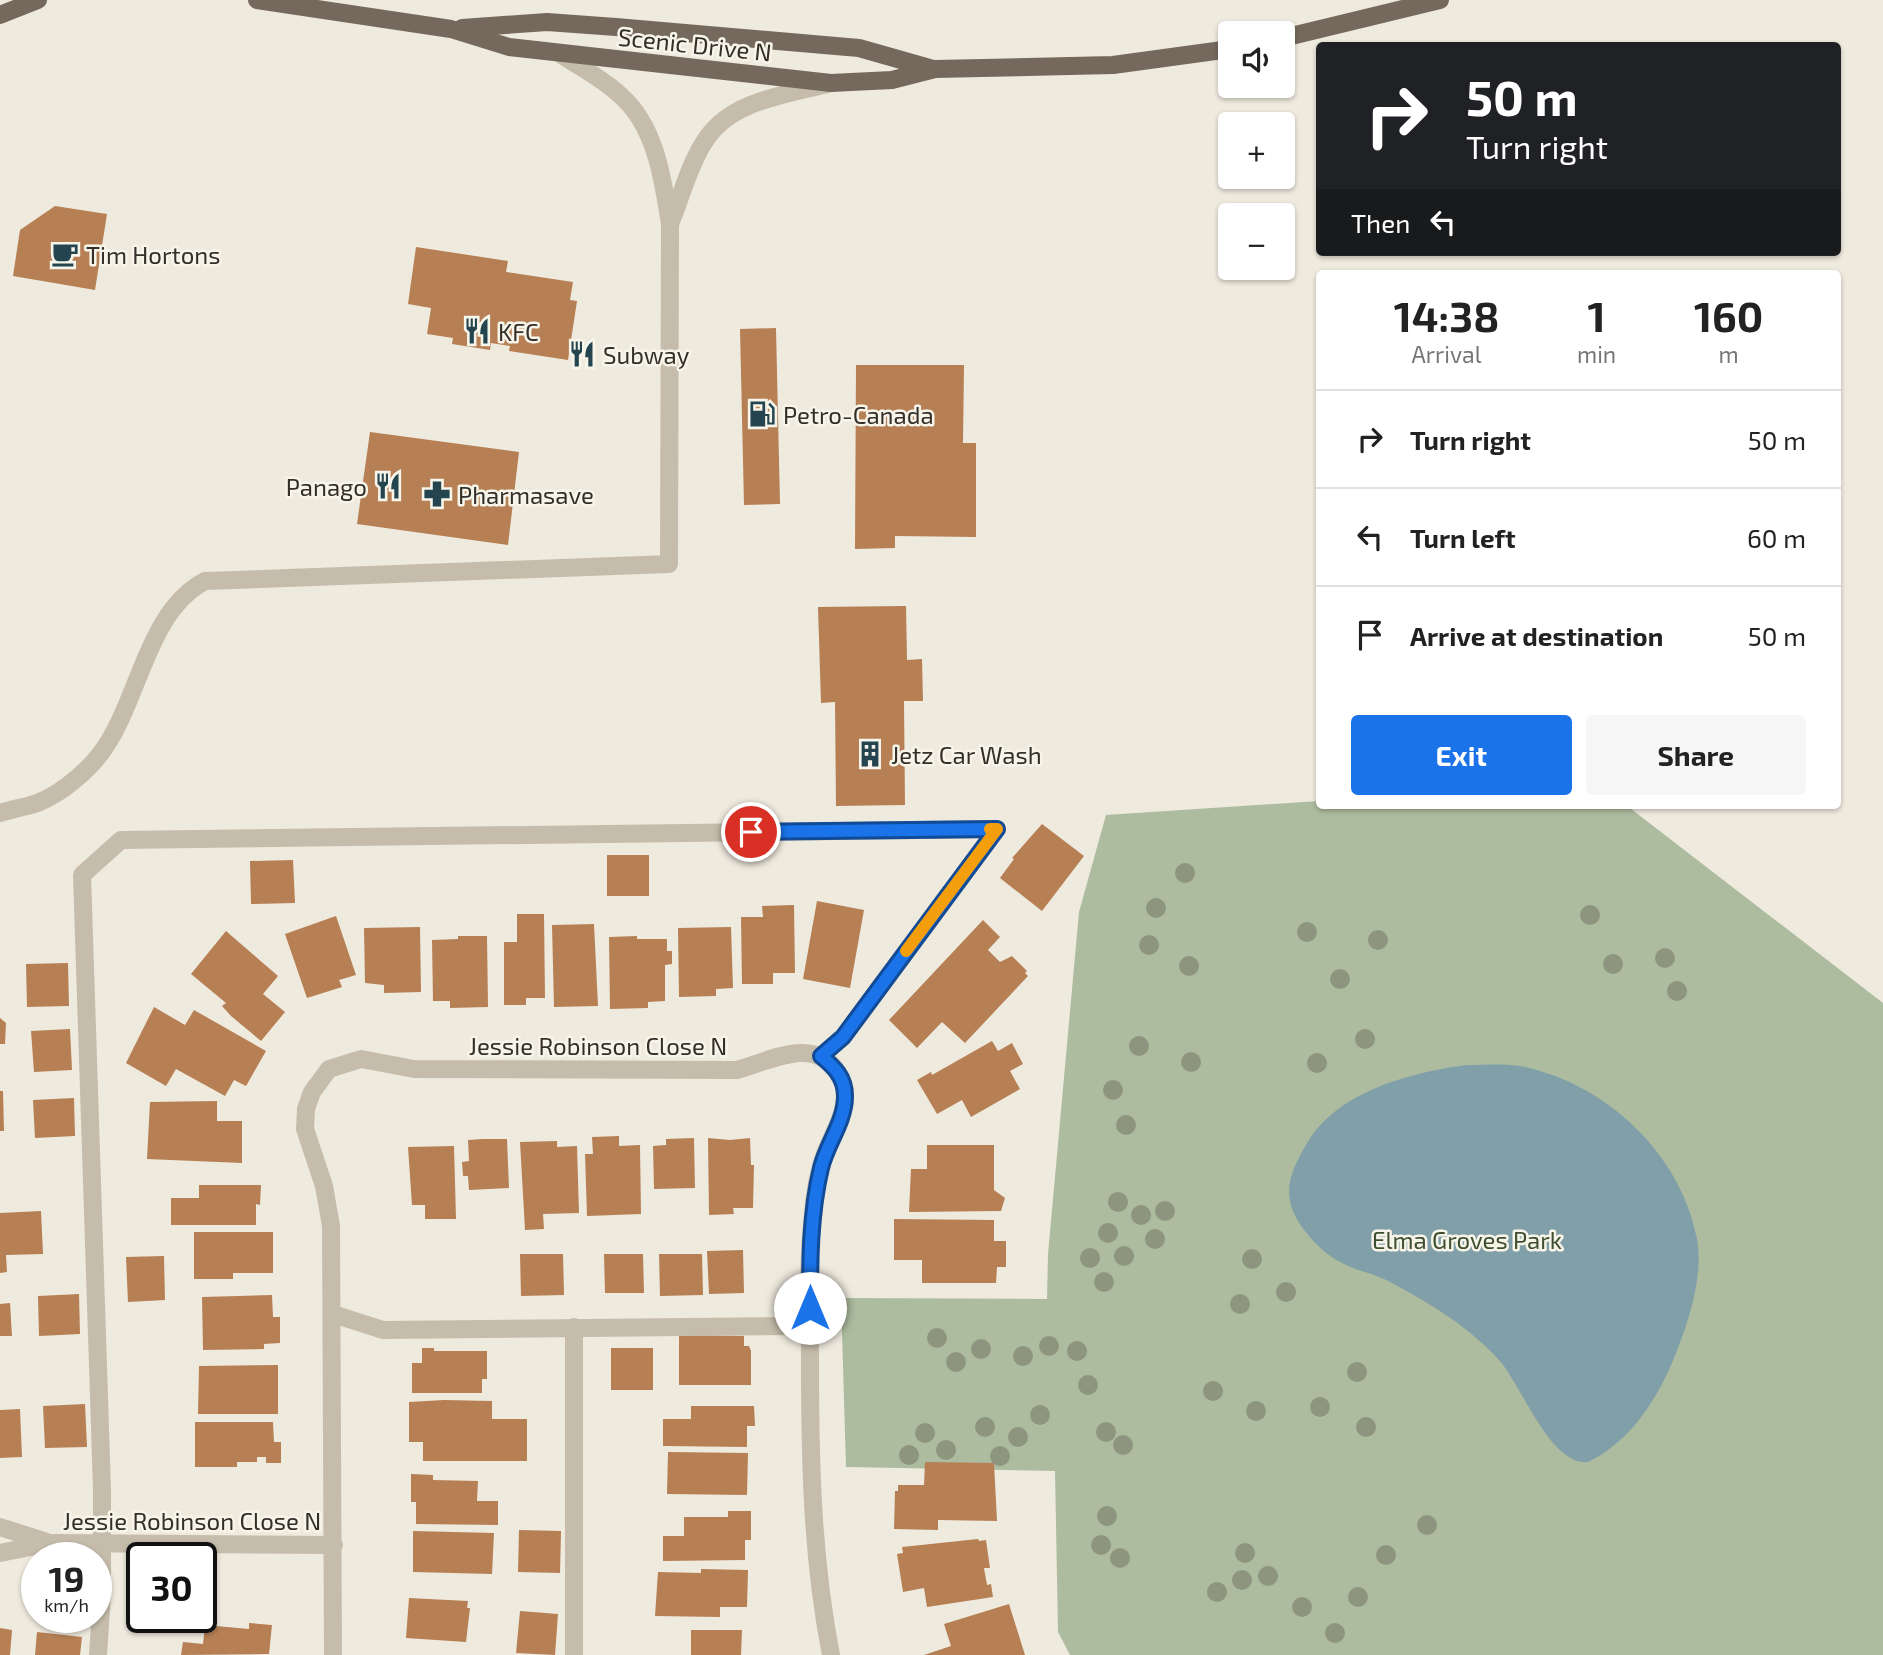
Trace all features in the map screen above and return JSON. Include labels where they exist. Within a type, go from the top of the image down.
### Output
[{"type":"main road","points":[[0,15],[38,0]]},
{"type":"main road","name":"Scenic Drive N","points":[[257,0],[451,29],[509,47],[562,55],[831,83],[892,80],[935,69],[1113,65],[1218,51]]},
{"type":"main road","points":[[1295,35],[1440,0]]},
{"type":"main road","name":"Scenic Drive N","points":[[451,29],[547,22],[616,27],[859,48],[935,69]]},
{"type":"street","points":[[6,808],[33,805],[76,778],[98,758],[116,728],[172,609],[187,590],[205,581],[669,564],[670,225],[658,162],[633,109],[610,86],[562,55]]},
{"type":"street","points":[[670,225],[702,146],[725,118],[760,102],[831,83]]},
{"type":"street","points":[[104,1542],[82,875],[121,840],[997,829],[843,1037],[821,1056],[840,1076],[845,1097],[842,1116],[826,1151],[815,1194],[811,1232],[811,1512],[821,1606],[831,1655]]},
{"type":"street","name":"Jessie Robinson Close N","points":[[333,1655],[331,1226],[324,1186],[305,1129],[306,1109],[312,1093],[329,1069],[361,1059],[414,1069],[737,1070],[796,1052],[821,1056]]},
{"type":"street","points":[[332,1314],[383,1331],[801,1325],[810,1308]]},
{"type":"street","points":[[574,1655],[575,1327]]},
{"type":"street","name":"Jessie Robinson Close N","points":[[0,1527],[48,1542]]},
{"type":"street","name":"Jessie Robinson Close N","points":[[112,1544],[334,1545]]},
{"type":"street","name":"Jessie Robinson Close N","points":[[0,1553],[21,1549]]},
{"type":"street","points":[[97,1655],[98,1633]]},
{"type":"green space","name":"Elma Groves Park","points":[[1316,801],[1316,809],[1631,809],[1883,1003],[1883,1655],[1070,1655],[1058,1632],[1055,1471],[846,1467],[841,1298],[1047,1299],[1048,1254],[1079,912],[1106,815]]},
{"type":"water","points":[[1467,1065],[1525,1067],[1555,1076],[1611,1107],[1636,1128],[1657,1152],[1675,1179],[1688,1208],[1697,1239],[1698,1270],[1693,1302],[1678,1349],[1657,1393],[1639,1420],[1616,1444],[1588,1462],[1574,1460],[1549,1438],[1507,1371],[1487,1347],[1447,1316],[1404,1290],[1330,1256],[1309,1236],[1293,1211],[1289,1189],[1291,1177],[1301,1153],[1322,1123],[1358,1097],[1379,1087],[1423,1073]]},
{"type":"building","points":[[55,206],[107,214],[95,290],[13,276],[20,230]]},
{"type":"building","points":[[416,247],[508,261],[506,272],[573,282],[570,300],[577,301],[568,360],[509,351],[510,346],[491,343],[490,350],[452,344],[453,338],[427,334],[431,308],[408,304]]},
{"type":"building","points":[[776,328],[780,504],[744,505],[740,329]]},
{"type":"building","points":[[856,365],[964,365],[963,443],[976,443],[976,537],[895,536],[895,548],[855,549]]},
{"type":"building","points":[[370,432],[519,452],[508,545],[357,524]]},
{"type":"building","name":"Jetz Car Wash","points":[[906,606],[907,660],[922,659],[923,701],[904,701],[905,805],[836,806],[835,702],[821,703],[818,607]]},
{"type":"building","points":[[1042,824],[1084,856],[1042,911],[1000,878],[1014,859],[1012,858]]},
{"type":"building","points":[[607,855],[649,855],[649,896],[607,896]]},
{"type":"building","points":[[293,860],[295,903],[251,904],[250,861]]},
{"type":"building","points":[[817,901],[864,910],[850,988],[803,979]]},
{"type":"building","points":[[794,905],[795,973],[773,973],[773,984],[742,984],[741,917],[763,917],[762,906]]},
{"type":"building","points":[[517,914],[544,914],[545,998],[526,998],[526,1005],[504,1005],[504,942],[517,942]]},
{"type":"building","points":[[336,916],[356,975],[339,980],[342,987],[307,998],[285,934]]},
{"type":"building","points":[[983,920],[1000,937],[988,950],[1000,962],[1012,956],[1027,971],[1025,973],[1028,976],[965,1043],[942,1022],[917,1048],[889,1020]]},
{"type":"building","points":[[594,924],[598,1006],[554,1007],[552,925]]},
{"type":"building","points":[[420,927],[421,992],[384,993],[384,985],[365,983],[364,928]]},
{"type":"building","points":[[731,927],[733,988],[716,989],[716,996],[679,997],[678,928]]},
{"type":"building","points":[[226,931],[278,976],[263,994],[285,1012],[261,1041],[231,1016],[222,1006],[226,1003],[191,974]]},
{"type":"building","points":[[458,936],[487,936],[488,1007],[450,1008],[450,1001],[433,1001],[432,940],[458,939]]},
{"type":"building","points":[[637,936],[637,939],[667,939],[667,951],[672,951],[672,964],[665,965],[665,1001],[648,1002],[648,1008],[610,1009],[609,937]]},
{"type":"building","points":[[68,963],[69,1006],[27,1007],[26,964]]},
{"type":"building","points":[[154,1007],[185,1025],[194,1010],[266,1051],[246,1086],[234,1080],[225,1096],[176,1069],[166,1086],[126,1063]]},
{"type":"building","points":[[0,1018],[6,1023],[5,1044],[0,1044]]},
{"type":"building","points":[[70,1029],[72,1070],[34,1072],[31,1031]]},
{"type":"building","points":[[992,1041],[998,1051],[1012,1043],[1023,1064],[1010,1071],[1020,1089],[971,1117],[962,1100],[937,1114],[917,1080],[931,1072],[932,1075]]},
{"type":"building","points":[[0,1091],[3,1091],[4,1131],[0,1131]]},
{"type":"building","points":[[74,1098],[75,1136],[35,1138],[33,1100]]},
{"type":"building","points":[[217,1101],[217,1121],[242,1121],[242,1163],[147,1159],[150,1102]]},
{"type":"building","points":[[619,1136],[619,1146],[640,1145],[641,1214],[587,1216],[585,1154],[593,1154],[592,1137]]},
{"type":"building","points":[[694,1138],[695,1188],[654,1189],[653,1146],[666,1145],[666,1139]]},
{"type":"building","points":[[708,1138],[750,1138],[751,1165],[754,1165],[753,1208],[733,1208],[734,1214],[709,1215]]},
{"type":"building","points":[[507,1139],[509,1188],[469,1190],[468,1176],[463,1176],[462,1162],[469,1161],[468,1140]]},
{"type":"building","points":[[557,1141],[557,1147],[577,1146],[579,1213],[543,1214],[544,1229],[525,1230],[520,1142]]},
{"type":"building","points":[[927,1145],[994,1145],[994,1190],[1005,1198],[1001,1211],[909,1212],[911,1169],[927,1169]]},
{"type":"building","points":[[454,1146],[456,1219],[425,1219],[425,1205],[412,1205],[408,1147]]},
{"type":"building","points":[[199,1185],[261,1185],[260,1205],[256,1204],[256,1225],[171,1225],[171,1198],[199,1198]]},
{"type":"building","points":[[41,1211],[43,1254],[6,1255],[7,1272],[0,1273],[0,1213]]},
{"type":"building","points":[[894,1219],[994,1220],[994,1241],[1006,1241],[1006,1267],[997,1267],[996,1283],[922,1283],[922,1260],[894,1260]]},
{"type":"building","points":[[194,1232],[273,1232],[273,1273],[233,1273],[233,1279],[194,1279]]},
{"type":"building","points":[[743,1250],[744,1293],[709,1294],[707,1251]]},
{"type":"building","points":[[520,1254],[563,1254],[564,1295],[521,1296]]},
{"type":"building","points":[[604,1254],[643,1254],[644,1293],[605,1293]]},
{"type":"building","points":[[659,1254],[702,1254],[703,1295],[660,1296]]},
{"type":"building","points":[[164,1256],[165,1300],[128,1302],[126,1257]]},
{"type":"building","points":[[79,1294],[80,1334],[39,1336],[38,1296]]},
{"type":"building","points":[[272,1295],[273,1317],[280,1317],[280,1343],[264,1344],[264,1349],[203,1350],[202,1297]]},
{"type":"building","points":[[10,1303],[12,1336],[0,1336],[0,1304]]},
{"type":"building","points":[[679,1335],[744,1336],[744,1346],[749,1346],[751,1351],[751,1385],[679,1385]]},
{"type":"building","points":[[422,1348],[434,1348],[434,1351],[487,1351],[487,1379],[482,1379],[482,1393],[412,1393],[412,1363],[422,1363]]},
{"type":"building","points":[[611,1348],[653,1348],[653,1390],[611,1390]]},
{"type":"building","points":[[278,1365],[278,1414],[198,1414],[199,1366]]},
{"type":"building","points":[[492,1401],[492,1419],[527,1419],[527,1461],[423,1461],[423,1442],[409,1442],[409,1402]]},
{"type":"building","points":[[85,1404],[87,1447],[45,1448],[43,1406]]},
{"type":"building","points":[[691,1406],[754,1406],[755,1426],[747,1426],[747,1447],[663,1446],[663,1419],[691,1419]]},
{"type":"building","points":[[20,1409],[22,1457],[0,1458],[0,1410]]},
{"type":"building","points":[[195,1422],[273,1422],[274,1442],[281,1442],[281,1463],[266,1463],[266,1457],[257,1457],[257,1462],[237,1462],[237,1467],[195,1467]]},
{"type":"building","points":[[668,1452],[748,1453],[747,1495],[667,1494]]},
{"type":"building","points":[[925,1462],[994,1463],[997,1521],[938,1520],[938,1530],[894,1529],[895,1491],[898,1491],[898,1485],[924,1485]]},
{"type":"building","points":[[411,1474],[433,1475],[433,1480],[478,1481],[477,1501],[498,1501],[498,1525],[416,1524],[416,1502],[411,1502]]},
{"type":"building","points":[[728,1511],[751,1511],[751,1540],[745,1540],[745,1560],[663,1561],[663,1536],[684,1536],[684,1517],[728,1517]]},
{"type":"building","points":[[519,1530],[561,1531],[560,1573],[518,1572]]},
{"type":"building","points":[[413,1531],[494,1533],[492,1574],[413,1572]]},
{"type":"building","points":[[986,1540],[990,1568],[984,1568],[987,1585],[991,1584],[993,1597],[927,1607],[924,1588],[903,1592],[897,1554],[903,1553],[902,1547]]},
{"type":"building","points":[[701,1569],[748,1570],[747,1607],[720,1607],[720,1617],[655,1616],[658,1572],[701,1573]]},
{"type":"building","points":[[409,1598],[468,1601],[467,1608],[470,1608],[466,1642],[406,1638]]},
{"type":"building","points":[[1009,1604],[1025,1655],[924,1655],[951,1646],[944,1624]]},
{"type":"building","points":[[520,1611],[558,1614],[555,1655],[516,1653]]},
{"type":"building","points":[[249,1623],[272,1625],[269,1654],[181,1655],[183,1642],[203,1644],[204,1633],[217,1633],[217,1626],[249,1629]]},
{"type":"building","points":[[0,1628],[12,1630],[10,1655],[0,1655]]},
{"type":"building","points":[[691,1630],[742,1630],[741,1655],[691,1655]]},
{"type":"building","points":[[37,1633],[82,1637],[80,1655],[35,1655]]},
{"type":"slow traffic","points":[[906,951],[997,829],[990,829]]},
{"type":"place","name":"Tim Hortons","points":[[65,254]]},
{"type":"place","name":"KFC","points":[[477,331]]},
{"type":"place","name":"Subway","points":[[582,354]]},
{"type":"place","name":"Petro-Canada","points":[[762,414]]},
{"type":"place","name":"Panago","points":[[388,486]]},
{"type":"place","name":"Pharmasave","points":[[437,494]]},
{"type":"place","name":"Jetz Car Wash","points":[[870,754]]},
{"type":"route","points":[[751,832],[997,829],[843,1037],[821,1056],[840,1076],[845,1097],[840,1123],[826,1151],[815,1194],[811,1232],[810,1308]]}]
